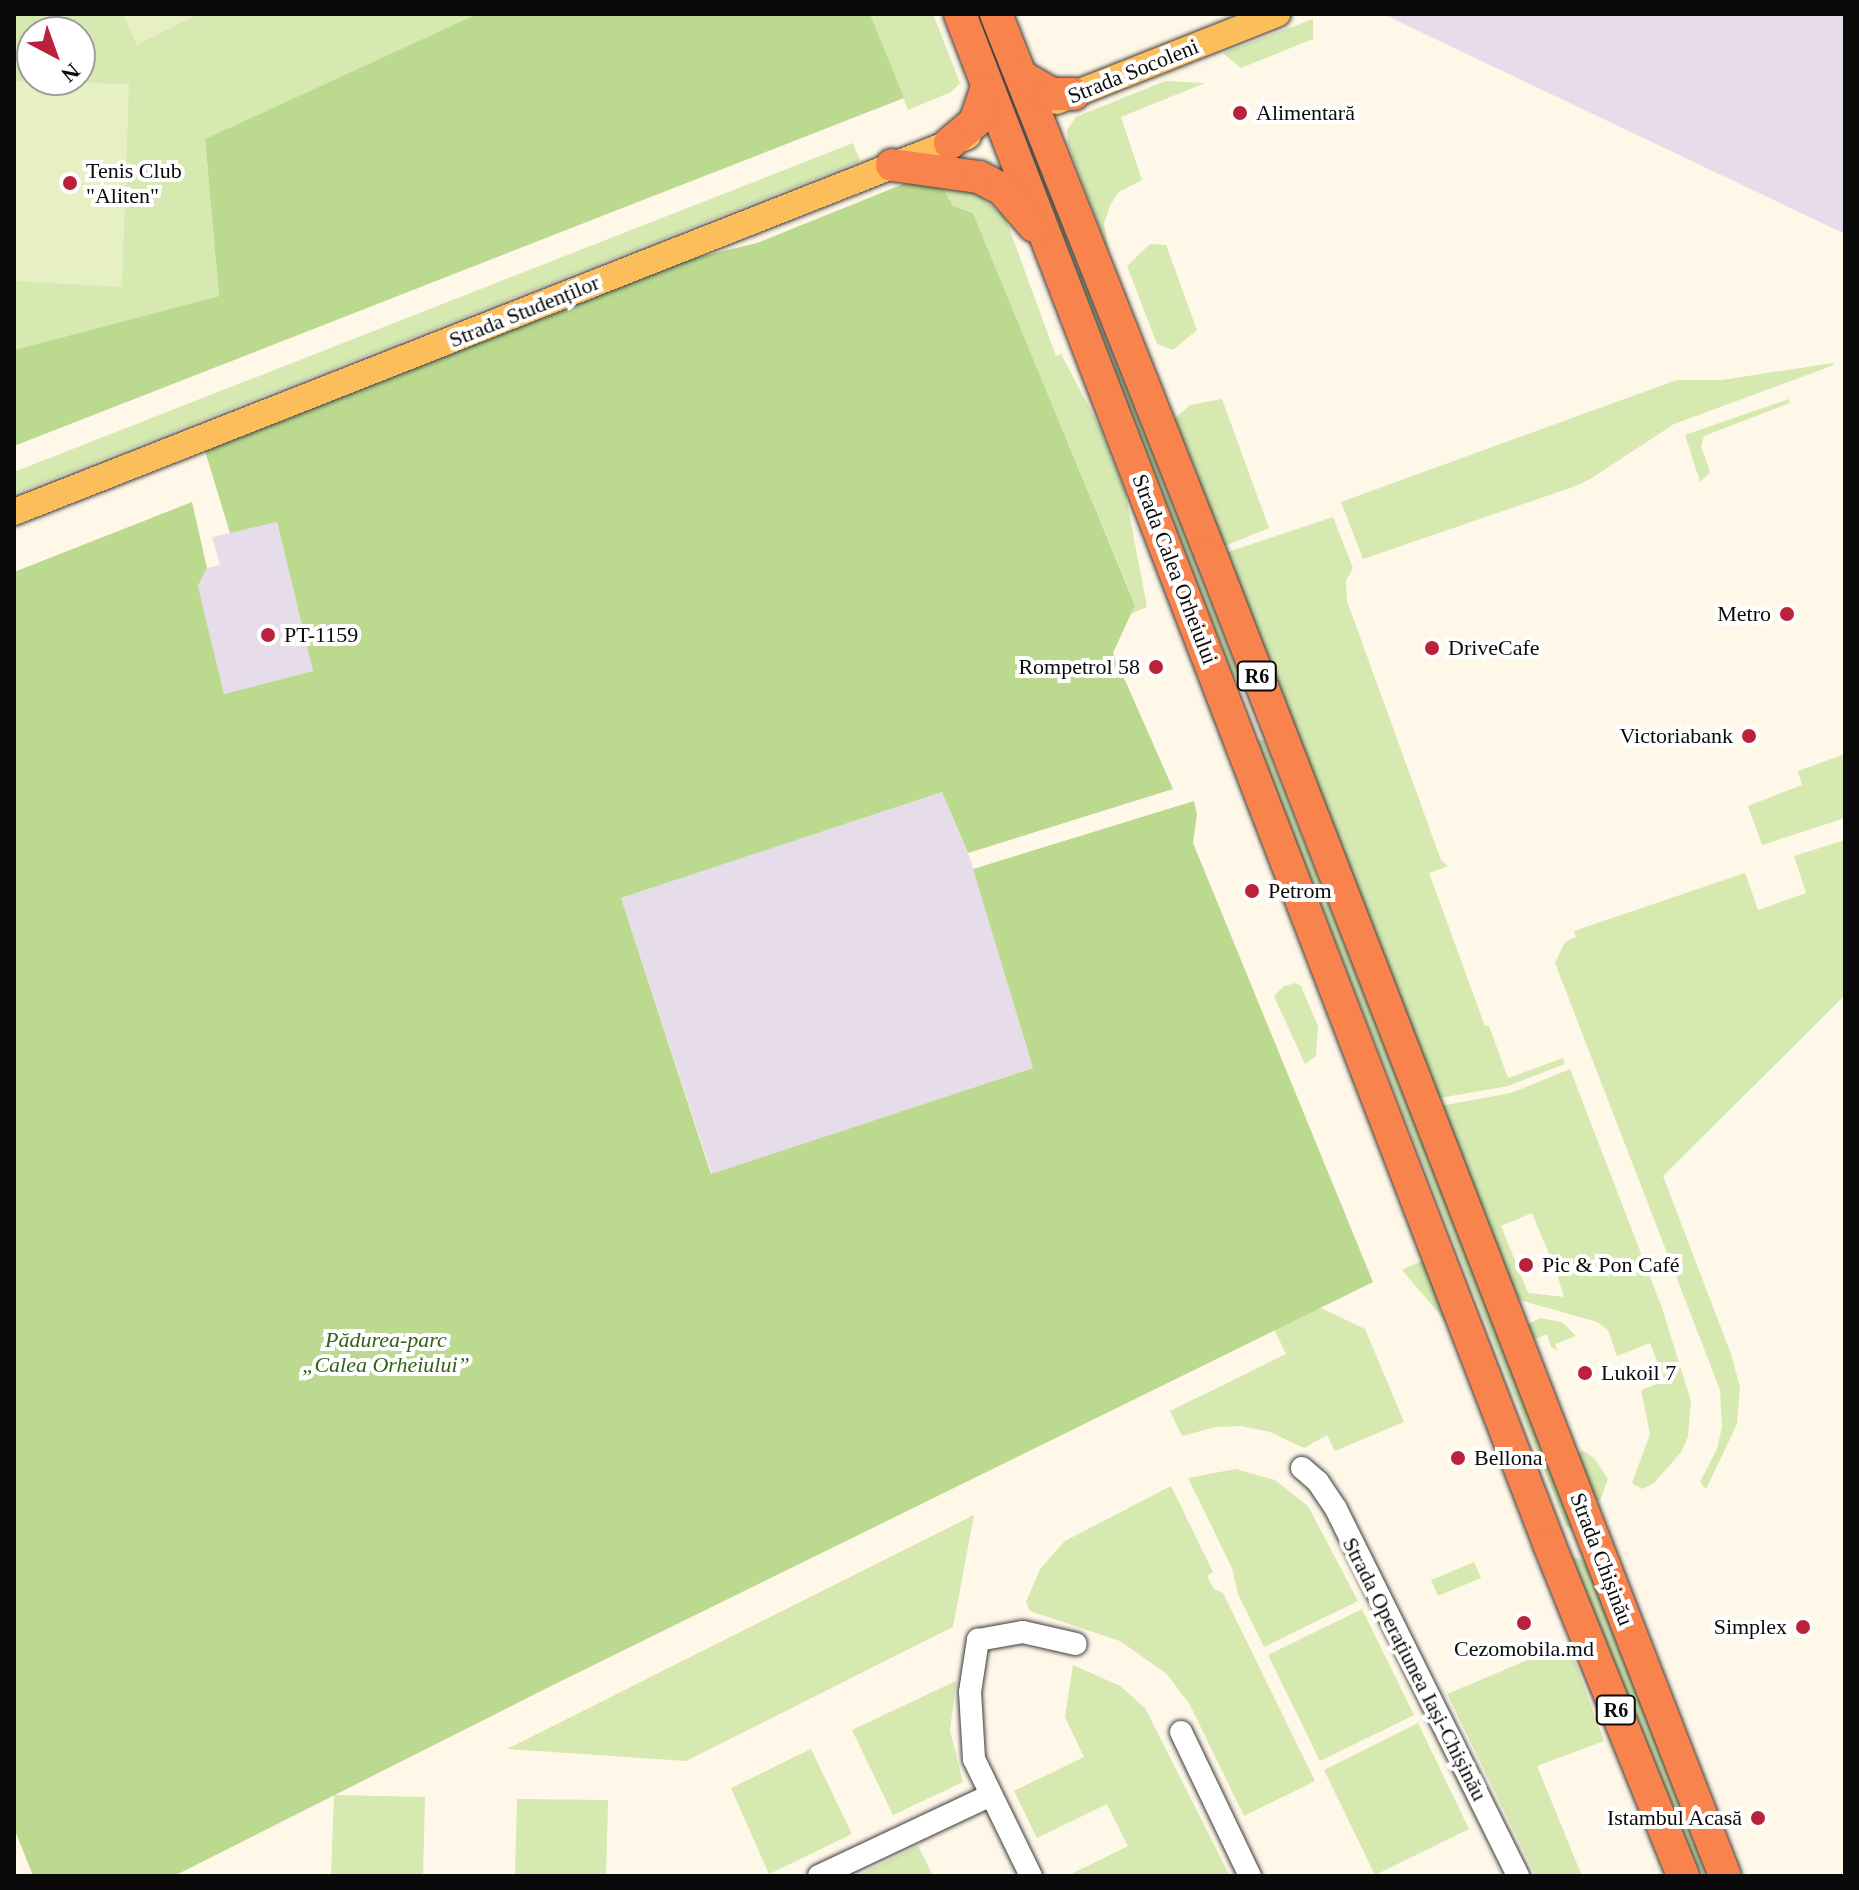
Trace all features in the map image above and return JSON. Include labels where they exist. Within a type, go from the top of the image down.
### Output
[{"type":"highway","name":"Strada Calea Orheiului","points":[[960,14],[1440,1259]]},
{"type":"highway","name":"Strada Calea Orheiului","points":[[996,14],[1478,1242]]},
{"type":"highway","points":[[1021,76],[1052,94],[1074,94]]},
{"type":"highway","points":[[950,143],[975,122],[987,88]]},
{"type":"highway","points":[[892,165],[962,173],[989,181],[1008,195],[1051,247]]},
{"type":"highway","points":[[1233,719],[1268,705]]},
{"type":"highway","name":"Strada Chișinău","points":[[1478,1242],[1725,1876]]},
{"type":"highway","name":"Strada Chișinău","points":[[1440,1259],[1549,1544],[1683,1876]]},
{"type":"highway","points":[[1549,1544],[1597,1545]]},
{"type":"main road","name":"Strada Socoleni","points":[[1034,110],[1277,14]]},
{"type":"main road","name":"Strada Studenților","points":[[14,512],[1034,110]]},
{"type":"street","name":"Strada Operațiunea Iași-Chișinău","points":[[1302,1468],[1318,1482],[1336,1509],[1518,1876]]},
{"type":"street","points":[[1031,1876],[974,1759],[970,1692],[978,1640],[1023,1632],[1076,1644]]},
{"type":"street","points":[[1181,1732],[1250,1876]]},
{"type":"street","points":[[819,1876],[991,1795]]},
{"type":"shaded area","points":[[1845,14],[1845,234],[1387,16]]},
{"type":"shaded area","points":[[277,522],[313,671],[224,694],[198,586],[207,568],[220,565],[212,537]]},
{"type":"shaded area","points":[[942,792],[971,861],[1033,1068],[712,1174],[621,898]]},
{"type":"green space","points":[[14,14],[477,14],[205,139],[219,296],[14,350]]},
{"type":"green space","points":[[123,14],[199,14],[137,45]]},
{"type":"green space","points":[[477,14],[870,14],[904,98],[14,446],[14,350],[219,296],[205,139]]},
{"type":"green space","points":[[870,14],[933,14],[960,83],[951,92],[908,110]]},
{"type":"green space","points":[[1313,19],[1313,39],[1241,68],[1223,53]]},
{"type":"green space","name":"Tenis Club \"Aliten\"","points":[[14,81],[16,96],[96,96],[96,83],[129,84],[122,287],[14,281]]},
{"type":"green space","points":[[1165,81],[1205,83],[1121,117],[1142,180],[1119,192],[1110,205],[1104,224],[1109,253],[1068,144],[1067,130],[1076,117]]},
{"type":"green space","points":[[1029,141],[1034,144],[1239,674],[1236,678],[1027,146]]},
{"type":"green space","points":[[853,143],[860,161],[14,494],[14,472]]},
{"type":"green space","points":[[936,175],[973,190],[1005,217],[1056,356],[1061,354],[1099,426],[1125,491],[1147,607],[1131,614],[1135,604],[973,213],[953,206]]},
{"type":"green space","name":"Pădurea-parc „Calea Orheiului”","points":[[936,175],[953,206],[973,213],[1135,605],[1113,653],[1173,789],[968,853],[942,792],[621,898],[711,1174],[1033,1068],[973,869],[1194,801],[1197,815],[1193,843],[1373,1282],[545,1689],[174,1876],[33,1876],[14,1828],[14,572],[192,502],[207,568],[198,586],[224,694],[313,671],[277,522],[230,533],[205,451],[694,258],[757,243],[906,183]]},
{"type":"green space","points":[[1150,244],[1166,245],[1197,330],[1173,350],[1157,344],[1127,266]]},
{"type":"green space","points":[[1833,363],[1674,424],[1592,478],[1573,487],[1363,559],[1341,502],[1677,380],[1722,380]]},
{"type":"green space","points":[[1222,399],[1269,528],[1220,548],[1196,489],[1198,475],[1174,419],[1190,405]]},
{"type":"green space","points":[[1789,399],[1790,403],[1704,436],[1701,446],[1710,472],[1700,482],[1685,435]]},
{"type":"green space","points":[[1333,517],[1353,568],[1346,581],[1347,601],[1441,860],[1448,866],[1429,873],[1485,1026],[1489,1026],[1508,1078],[1563,1058],[1565,1064],[1508,1086],[1434,1099],[1222,554]]},
{"type":"green space","points":[[1255,738],[1264,741],[1576,1531],[1566,1526]]},
{"type":"green space","points":[[1845,754],[1845,818],[1762,845],[1748,806],[1802,785],[1798,771]]},
{"type":"green space","points":[[1845,840],[1845,995],[1663,1176],[1731,1354],[1740,1387],[1737,1424],[1706,1489],[1700,1482],[1717,1449],[1722,1427],[1720,1390],[1555,963],[1565,942],[1576,937],[1574,931],[1745,873],[1758,910],[1806,893],[1794,856]]},
{"type":"green space","points":[[1296,983],[1301,986],[1318,1026],[1316,1056],[1305,1064],[1274,996],[1284,986]]},
{"type":"green space","points":[[1570,1069],[1662,1308],[1691,1401],[1688,1437],[1681,1452],[1654,1483],[1642,1489],[1632,1483],[1650,1434],[1641,1390],[1665,1381],[1650,1343],[1617,1356],[1608,1330],[1597,1322],[1513,1298],[1435,1107],[1511,1093]],"holes":[[[1532,1213],[1564,1297],[1528,1293],[1501,1226]]]},
{"type":"green space","points":[[1428,1258],[1448,1324],[1402,1270]]},
{"type":"green space","points":[[1319,1307],[1365,1329],[1404,1422],[1335,1451],[1327,1435],[1304,1448],[1270,1432],[1241,1426],[1215,1427],[1182,1436],[1170,1411],[1286,1354],[1274,1329]]},
{"type":"green space","points":[[1540,1318],[1562,1322],[1576,1336],[1555,1344],[1558,1351],[1551,1347],[1547,1334],[1535,1339],[1530,1336],[1527,1325]]},
{"type":"green space","points":[[1582,1450],[1594,1458],[1608,1479],[1600,1501],[1595,1500],[1578,1454]]},
{"type":"green space","points":[[1236,1469],[1275,1480],[1308,1506],[1358,1601],[1264,1647],[1238,1594],[1232,1568],[1188,1478]]},
{"type":"green space","points":[[1171,1486],[1213,1572],[1207,1576],[1214,1589],[1223,1593],[1315,1781],[1244,1816],[1190,1705],[1167,1674],[1120,1641],[1030,1611],[1026,1602],[1040,1569],[1065,1541]]},
{"type":"green space","points":[[974,1515],[953,1627],[686,1761],[507,1749]]},
{"type":"green space","points":[[1567,1556],[1588,1561],[1709,1876],[1698,1876]]},
{"type":"green space","points":[[1474,1562],[1481,1578],[1438,1596],[1431,1580]]},
{"type":"green space","points":[[1362,1609],[1414,1715],[1320,1761],[1268,1655]]},
{"type":"green space","points":[[1568,1643],[1604,1741],[1537,1766],[1582,1876],[1536,1876],[1447,1694]]},
{"type":"green space","points":[[1073,1665],[1120,1686],[1145,1708],[1230,1876],[1067,1876],[1128,1846],[1107,1804],[1037,1838],[1014,1791],[1084,1757],[1065,1717]]},
{"type":"green space","points":[[956,1681],[950,1731],[963,1782],[893,1815],[852,1730]]},
{"type":"green space","points":[[1418,1723],[1469,1829],[1375,1875],[1324,1770]]},
{"type":"green space","points":[[811,1749],[852,1834],[769,1874],[731,1788]]},
{"type":"green space","points":[[334,1795],[425,1797],[423,1876],[331,1876]]},
{"type":"green space","points":[[517,1799],[608,1800],[606,1876],[515,1876]]},
{"type":"green space","points":[[918,1846],[933,1876],[856,1876]]},
{"type":"place","name":"Alimentară","points":[[1240,113]]},
{"type":"place","name":"Tenis Club \"Aliten\"","points":[[70,183]]},
{"type":"place","name":"Metro","points":[[1787,614]]},
{"type":"place","name":"PT-1159","points":[[268,635]]},
{"type":"place","name":"DriveCafe","points":[[1432,648]]},
{"type":"place","name":"Rompetrol 58","points":[[1156,667]]},
{"type":"place","name":"Victoriabank","points":[[1749,736]]},
{"type":"place","name":"Petrom","points":[[1252,891]]},
{"type":"place","name":"Pic & Pon Café","points":[[1526,1265]]},
{"type":"place","name":"Lukoil 7","points":[[1585,1373]]},
{"type":"place","name":"Bellona","points":[[1458,1458]]},
{"type":"place","name":"Cezomobila.md","points":[[1524,1623]]},
{"type":"place","name":"Simplex","points":[[1803,1627]]},
{"type":"place","name":"Istambul Acasă","points":[[1758,1818]]}]
